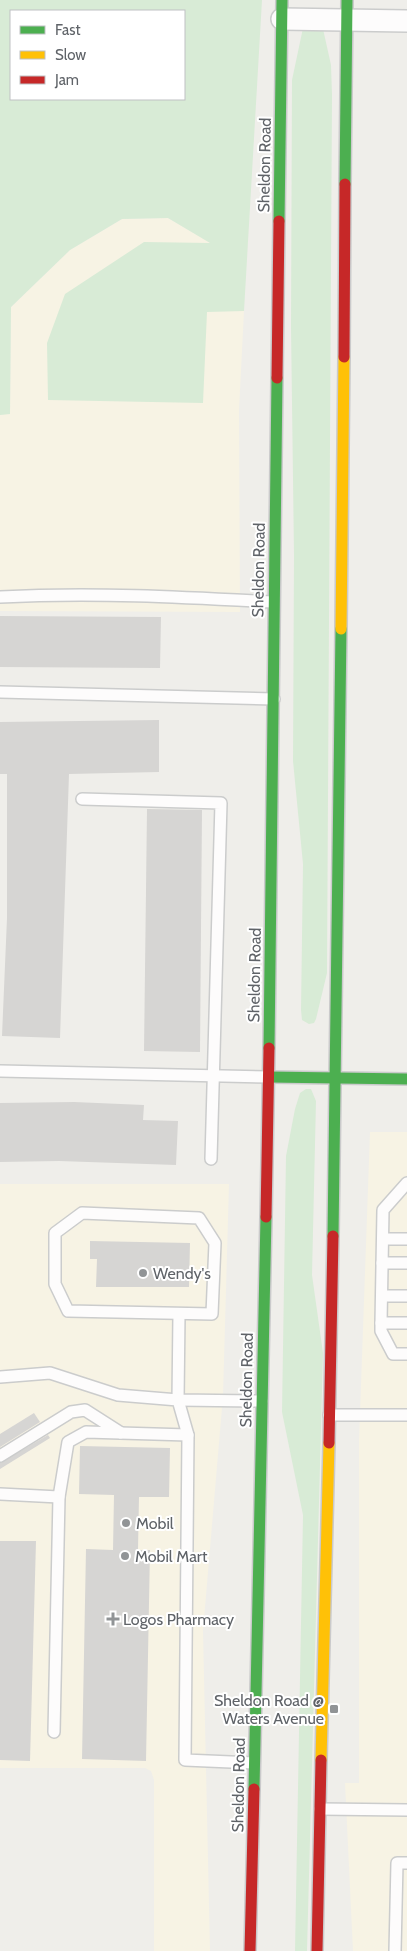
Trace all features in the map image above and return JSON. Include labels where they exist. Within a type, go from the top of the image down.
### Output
[{"type":"main road","name":"Sheldon Road","points":[[250,1951],[269,1077],[274,699],[273,602],[282,10]]},
{"type":"main road","points":[[317,1951],[336,1076],[346,10]]},
{"type":"main road","points":[[269,1077],[336,1076],[407,1079]]},
{"type":"street","points":[[282,10],[346,10],[407,21]]},
{"type":"lane","points":[[0,597],[88,594],[273,602]]},
{"type":"lane","points":[[0,692],[274,699]]},
{"type":"lane","points":[[82,800],[221,803],[211,1159]]},
{"type":"lane","points":[[0,1071],[269,1077]]},
{"type":"lane","points":[[407,1183],[384,1210],[381,1323],[381,1331],[393,1354],[407,1354]]},
{"type":"lane","points":[[82,1213],[198,1218],[215,1243],[212,1314],[179,1314],[68,1311],[55,1284],[55,1233],[82,1213]]},
{"type":"lane","points":[[383,1238],[407,1239]]},
{"type":"lane","points":[[382,1263],[407,1263]]},
{"type":"lane","points":[[382,1296],[407,1296]]},
{"type":"lane","points":[[179,1314],[178,1400],[188,1436],[185,1760],[254,1763]]},
{"type":"lane","points":[[381,1323],[406,1323]]},
{"type":"lane","points":[[0,1377],[50,1373],[118,1395],[178,1400],[262,1401]]},
{"type":"lane","points":[[0,1456],[71,1412],[84,1410],[123,1434]]},
{"type":"lane","points":[[329,1416],[407,1415]]},
{"type":"lane","points":[[54,1732],[59,1497],[68,1442],[86,1432],[188,1436]]},
{"type":"lane","points":[[0,1494],[59,1497]]},
{"type":"lane","points":[[320,1809],[407,1810]]},
{"type":"lane","points":[[395,1951],[397,1863],[407,1863]]},
{"type":"shaded area","points":[[168,218],[211,243],[207,311],[244,311],[239,410],[240,612],[0,611],[0,415],[10,413],[11,307],[70,250],[122,219]]},
{"type":"shaded area","points":[[370,1132],[407,1132],[407,1951],[353,1951],[345,1783],[359,1783],[359,1441]]},
{"type":"shaded area","points":[[0,1184],[229,1184],[223,1396],[203,1631],[210,1951],[154,1951],[154,1780],[151,1771],[145,1768],[0,1768]]},
{"type":"green space","points":[[0,0],[262,0],[244,311],[207,312],[203,403],[48,400],[47,343],[65,294],[144,242],[210,243],[168,218],[122,219],[70,250],[11,307],[10,414],[0,415]]},
{"type":"green space","points":[[321,20],[331,65],[332,95],[327,973],[316,1019],[314,1023],[309,1024],[302,1020],[301,1010],[303,864],[293,761],[292,80],[303,28]]},
{"type":"green space","points":[[306,1089],[311,1089],[316,1101],[312,1275],[323,1353],[307,1951],[295,1951],[303,1515],[282,1412],[286,1156],[295,1109],[300,1093]]},
{"type":"building","points":[[0,616],[161,617],[160,668],[0,667]]},
{"type":"building","points":[[159,720],[159,772],[69,774],[60,1038],[2,1036],[7,918],[7,774],[0,774],[0,722]]},
{"type":"building","points":[[147,809],[202,810],[200,1052],[144,1051]]},
{"type":"building","points":[[74,1102],[144,1105],[143,1120],[178,1121],[176,1165],[59,1161],[0,1162],[0,1103]]},
{"type":"building","name":"Wendy's","points":[[90,1241],[190,1243],[189,1287],[96,1287],[97,1259],[90,1259]]},
{"type":"building","points":[[34,1413],[40,1422],[0,1447],[0,1434]]},
{"type":"building","points":[[48,1435],[50,1438],[0,1469],[0,1463]]},
{"type":"building","points":[[80,1446],[170,1448],[169,1497],[139,1497],[138,1550],[150,1550],[146,1761],[82,1759],[86,1549],[113,1550],[114,1495],[79,1494]]},
{"type":"building","points":[[0,1541],[36,1541],[30,1761],[0,1760]]},
{"type":"traffic: fast","points":[[279,221],[282,0]]},
{"type":"traffic: fast","points":[[345,184],[347,0]]},
{"type":"traffic: fast","points":[[269,1048],[277,378]]},
{"type":"traffic: fast","points":[[333,1236],[341,629]]},
{"type":"traffic: fast","points":[[269,1077],[407,1079]]},
{"type":"traffic: fast","points":[[254,1789],[266,1217]]},
{"type":"traffic: slow","points":[[341,629],[344,357]]},
{"type":"traffic: slow","points":[[321,1760],[329,1443]]},
{"type":"traffic: jam","points":[[344,357],[345,184]]},
{"type":"traffic: jam","points":[[277,378],[279,221]]},
{"type":"traffic: jam","points":[[266,1217],[269,1048]]},
{"type":"traffic: jam","points":[[329,1443],[333,1236]]},
{"type":"traffic: jam","points":[[317,1951],[321,1760]]},
{"type":"traffic: jam","points":[[250,1951],[254,1789]]},
{"type":"place","name":"Wendy's","points":[[143,1273]]},
{"type":"place","name":"Mobil","points":[[126,1523]]},
{"type":"place","name":"Mobil Mart","points":[[125,1556]]},
{"type":"place","name":"Logos Pharmacy","points":[[113,1619]]},
{"type":"place","name":"Sheldon Road @ Waters Avenue","points":[[334,1709]]}]
